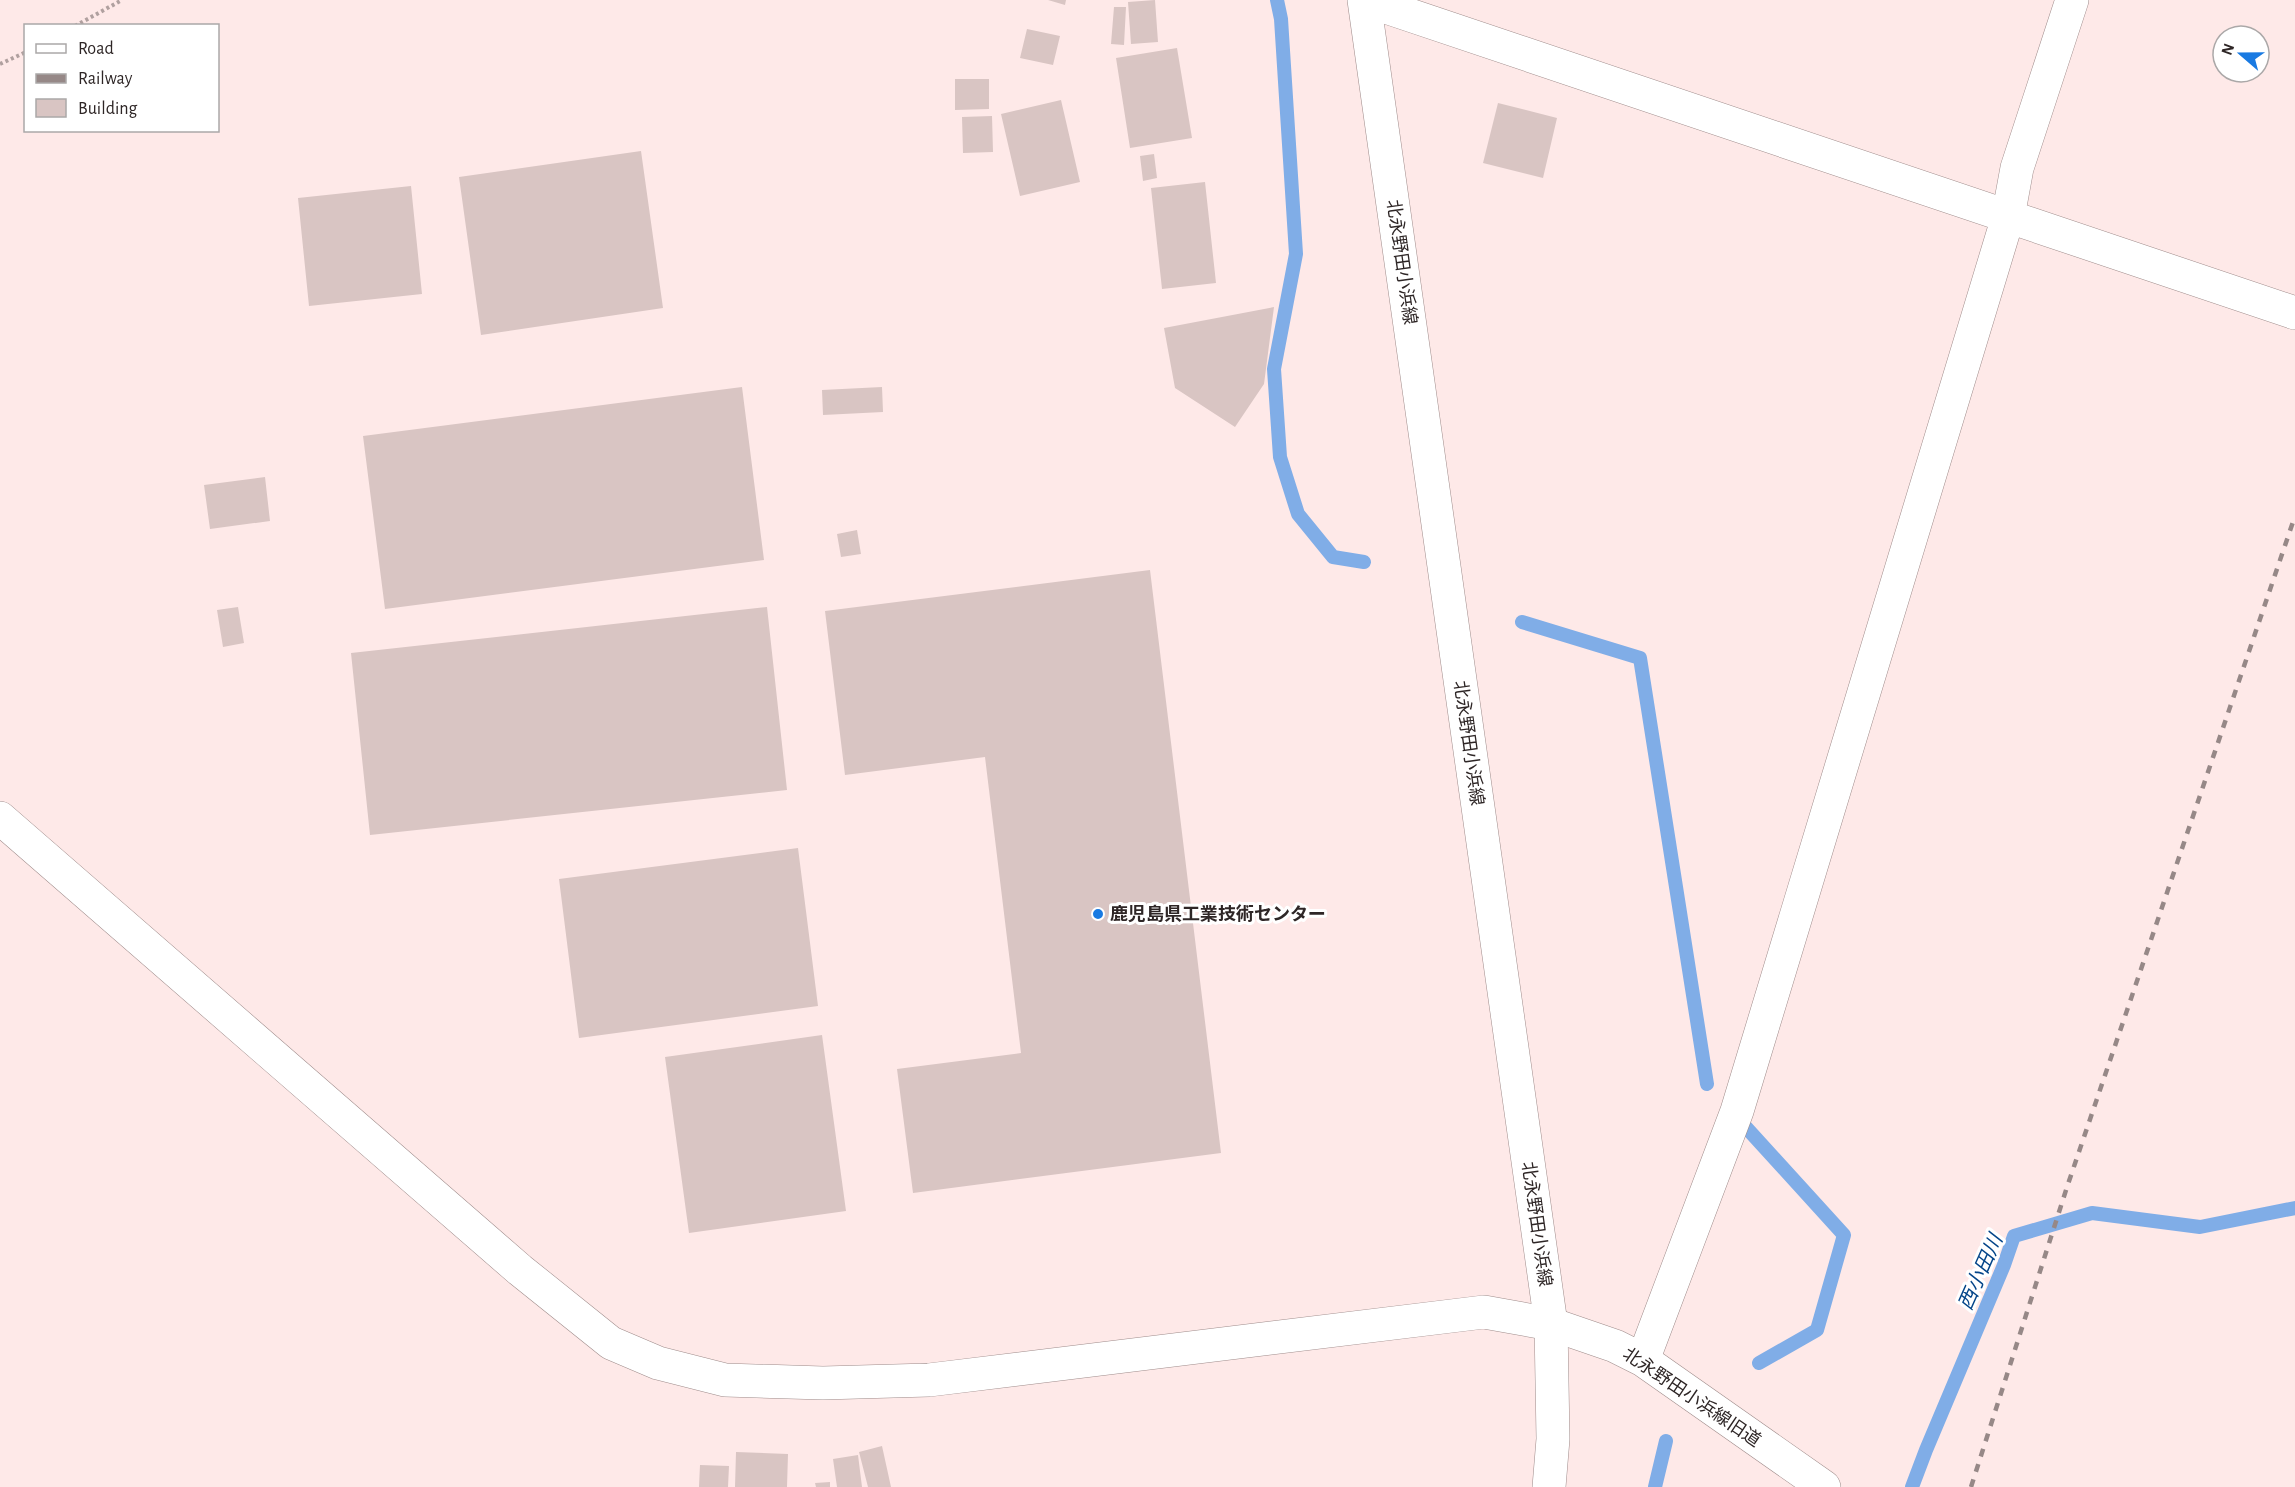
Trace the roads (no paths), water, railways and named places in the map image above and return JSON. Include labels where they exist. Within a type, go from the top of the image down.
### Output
[{"type":"street","points":[[1365,0],[2295,313]]},
{"type":"street","name":"北永野田小浜線","points":[[1365,0],[1551,1324],[1553,1439],[1549,1487]]},
{"type":"street","points":[[1643,1360],[1737,1111],[2008,217],[2017,168],[2072,0]]},
{"type":"street","name":"北永野田小浜線旧道","points":[[0,818],[520,1270],[611,1343],[658,1363],[724,1380],[823,1383],[929,1380],[1484,1312],[1551,1324],[1615,1346],[1643,1360],[1823,1486]]},
{"type":"waterway","points":[[1277,0],[1281,19],[1296,254],[1274,369],[1280,457],[1298,514],[1333,557],[1364,562]]},
{"type":"waterway","points":[[1522,622],[1640,658],[1707,1084]]},
{"type":"waterway","points":[[1743,1124],[1844,1235],[1817,1330],[1759,1363]]},
{"type":"waterway","name":"西小田川","points":[[1912,1487],[2014,1236],[2092,1213],[2200,1227],[2295,1208]]},
{"type":"waterway","points":[[1655,1487],[1666,1441]]},
{"type":"railway","points":[[1971,1487],[2067,1187],[2295,516]]},
{"type":"place","name":"鹿児島県工業技術センター","points":[[1098,914]]}]
